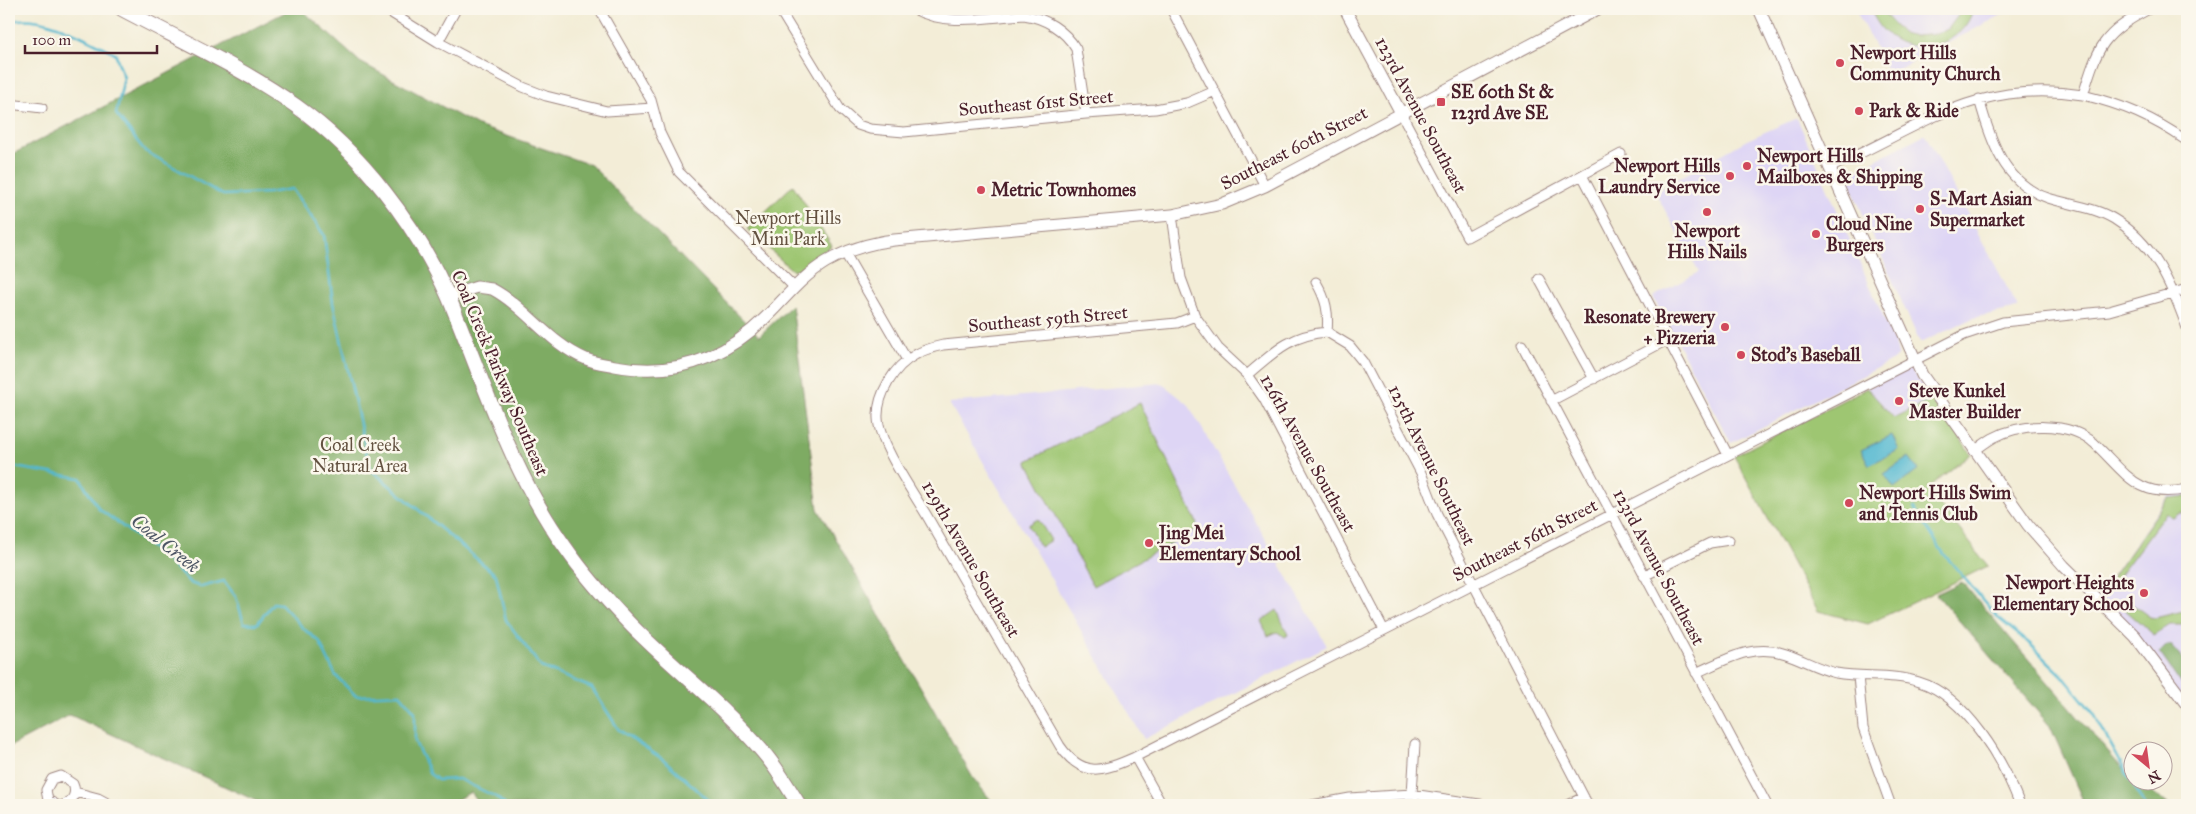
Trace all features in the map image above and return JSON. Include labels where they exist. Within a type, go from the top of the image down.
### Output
[{"type":"main road","name":"Coal Creek Parkway Southeast","points":[[122,9],[270,89],[298,108],[326,131],[369,174],[411,227],[425,249],[448,296],[513,455],[529,488],[560,540],[586,574],[628,622],[709,696],[753,740],[765,754],[799,805]]},
{"type":"street","points":[[385,9],[438,42],[524,87],[546,96],[607,111],[653,108]]},
{"type":"street","points":[[438,42],[456,9]]},
{"type":"street","points":[[599,9],[645,88],[660,133],[679,172],[794,287]]},
{"type":"street","name":"Southeast 61st Street","points":[[780,9],[828,92],[840,109],[858,125],[888,132],[1172,107],[1215,91]]},
{"type":"street","points":[[1171,9],[1265,186]]},
{"type":"street","name":"123rd Avenue Southeast","points":[[1345,9],[1467,237],[1582,176]]},
{"type":"street","name":"Southeast 60th Street","points":[[448,296],[477,287],[492,289],[572,353],[601,364],[656,371],[685,366],[724,349],[752,330],[794,287],[825,263],[845,253],[872,243],[894,240],[1172,215],[1222,204],[1265,186],[1598,9]]},
{"type":"street","points":[[1759,9],[1913,360],[1974,451],[2044,545],[2135,636],[2187,705]]},
{"type":"street","points":[[2083,95],[2097,51],[2105,39],[2128,20],[2149,9]]},
{"type":"street","points":[[917,10],[948,20],[1032,16],[1057,28],[1071,40],[1076,49],[1086,114]]},
{"type":"street","points":[[1829,168],[1933,116],[1979,99],[2036,91],[2083,95],[2112,102],[2140,112],[2187,141]]},
{"type":"street","points":[[1979,99],[1990,138],[2003,163],[2014,177],[2035,193],[2102,213],[2128,229],[2151,253],[2174,294],[2187,328]]},
{"type":"street","points":[[9,104],[42,108]]},
{"type":"street","points":[[1621,154],[1582,176],[1669,339],[1728,455]]},
{"type":"street","name":"126th Avenue Southeast","points":[[1172,215],[1181,278],[1195,316],[1218,348],[1247,374],[1264,399],[1384,630]]},
{"type":"street","points":[[845,253],[907,360]]},
{"type":"street","points":[[1539,279],[1594,379]]},
{"type":"street","points":[[1247,374],[1288,342],[1312,333],[1327,332],[1327,303],[1316,282]]},
{"type":"street","name":"Southeast 56th Street","points":[[1081,767],[1088,770],[1106,769],[1135,757],[1964,335],[2003,322],[2109,311],[2187,289]]},
{"type":"street","name":"Southeast 59th Street","points":[[907,360],[916,354],[944,345],[1160,325],[1177,323],[1195,316]]},
{"type":"street","name":"125th Avenue Southeast","points":[[1327,332],[1350,346],[1363,362],[1421,473],[1437,514],[1586,801]]},
{"type":"street","points":[[1551,401],[1669,339]]},
{"type":"street","name":"123rd Avenue Southeast","points":[[1522,345],[1767,805]]},
{"type":"street","name":"129th Avenue Southeast","points":[[907,360],[882,395],[878,418],[884,441],[1060,746],[1067,756],[1081,767]]},
{"type":"street","points":[[1974,451],[2003,434],[2029,427],[2059,428],[2072,431],[2094,443],[2123,474],[2140,486],[2158,491],[2187,489]]},
{"type":"street","points":[[1644,576],[1710,543],[1729,540]]},
{"type":"street","points":[[1696,673],[1744,651],[1758,650],[1786,654],[1823,670],[1858,676],[1903,678],[1918,681],[1944,695],[1974,725],[2006,774],[2020,805]]},
{"type":"street","points":[[1858,676],[1863,728],[1890,803]]},
{"type":"street","points":[[1412,794],[1415,744]]},
{"type":"street","points":[[1135,757],[1162,805]]},
{"type":"street","points":[[57,805],[52,803],[46,795],[47,786],[52,778],[66,778],[73,784],[75,792],[71,802],[63,805]]},
{"type":"street","points":[[75,792],[98,798],[111,805]]},
{"type":"street","points":[[1312,805],[1350,798],[1412,794],[1486,805]]},
{"type":"street","points":[[1567,805],[1586,801]]},
{"type":"shaded area","points":[[1855,9],[2013,9],[1889,74]]},
{"type":"shaded area","points":[[1797,118],[1896,346],[1898,355],[1893,360],[1731,443],[1653,297],[1699,272],[1655,192],[1747,140]]},
{"type":"shaded area","points":[[1925,134],[2018,308],[1973,318],[1920,343],[1848,180],[1851,173]]},
{"type":"shaded area","points":[[1908,366],[1933,399],[1894,418],[1867,388]]},
{"type":"shaded area","name":"Jing Mei Elementary School","points":[[1161,383],[1188,404],[1327,646],[1144,739],[949,403]]},
{"type":"shaded area","name":"Newport Heights Elementary School","points":[[2187,489],[2187,705],[2097,598],[2171,492]]},
{"type":"green space","name":"Coal Creek Natural Area","points":[[291,9],[301,9],[360,62],[478,126],[591,165],[759,336],[792,305],[818,509],[973,778],[995,805],[479,805],[471,792],[447,805],[265,805],[70,715],[9,747],[9,156]]},
{"type":"green space","points":[[1870,9],[1880,9],[1902,33],[1915,36],[1936,34],[1948,29],[1963,9],[1973,9],[1968,21],[1952,38],[1929,46],[1917,46],[1905,44],[1886,33]]},
{"type":"green space","name":"Newport Hills Mini Park","points":[[793,185],[832,246],[799,269],[792,270],[747,229]]},
{"type":"green space","name":"Newport Hills Swim and Tennis Club","points":[[1867,388],[1894,418],[1933,399],[1971,454],[1927,488],[1988,566],[1868,624],[1818,611],[1734,456]]},
{"type":"green space","points":[[1140,403],[1197,523],[1194,531],[1093,586],[1027,461]]},
{"type":"green space","points":[[2187,496],[2187,513],[2180,513],[2173,518],[2166,513],[2108,591],[2104,589],[2168,498]]},
{"type":"green space","points":[[1038,519],[1051,540],[1040,547],[1028,525]]},
{"type":"green space","points":[[1962,582],[2124,769],[2124,792],[2152,792],[2168,805],[2085,805],[2050,726],[1936,594]]},
{"type":"green space","points":[[2129,602],[2150,617],[2155,618],[2187,610],[2187,625],[2170,625],[2154,635],[2123,608],[2124,604]]},
{"type":"green space","points":[[1277,610],[1288,635],[1285,637],[1277,632],[1268,636],[1261,621]]},
{"type":"green space","points":[[2166,645],[2170,645],[2187,664],[2187,692],[2159,652]]},
{"type":"water","points":[[1892,435],[1899,450],[1869,465],[1861,450]]},
{"type":"water","points":[[1909,457],[1919,470],[1894,488],[1884,474]]},
{"type":"waterway","points":[[9,22],[35,20],[49,23],[77,34],[115,53],[124,78],[116,114],[145,151],[223,195],[268,193],[292,189],[324,235],[333,303],[370,469],[496,575],[506,620],[541,667],[592,688],[619,730],[664,760],[714,805]]},
{"type":"waterway","name":"Coal Creek","points":[[9,466],[80,478],[99,509],[163,556],[190,583],[201,587],[224,581],[236,597],[244,623],[257,624],[273,603],[281,604],[305,630],[319,641],[336,676],[356,696],[400,694],[415,712],[415,742],[430,774],[438,780],[459,779],[496,797],[505,805]]},
{"type":"waterway","points":[[1914,508],[1944,554],[1998,618],[2030,644],[2062,675],[2094,714],[2144,805]]},
{"type":"place","name":"Newport Hills Community Church","points":[[1840,63]]},
{"type":"place","name":"SE 60th St & 123rd Ave SE","points":[[1441,102]]},
{"type":"place","name":"Park & Ride","points":[[1859,111]]},
{"type":"place","name":"Newport Hills Mailboxes & Shipping","points":[[1747,166]]},
{"type":"place","name":"Newport Hills Laundry Service","points":[[1730,176]]},
{"type":"place","name":"Metric Townhomes","points":[[981,190]]},
{"type":"place","name":"S-Mart Asian Supermarket","points":[[1920,209]]},
{"type":"place","name":"Newport Hills Nails","points":[[1707,212]]},
{"type":"place","name":"Cloud Nine Burgers","points":[[1816,234]]},
{"type":"place","name":"Resonate Brewery + Pizzeria","points":[[1725,327]]},
{"type":"place","name":"Stod's Baseball","points":[[1741,355]]},
{"type":"place","name":"Steve Kunkel Master Builder","points":[[1899,401]]},
{"type":"place","name":"Newport Hills Swim and Tennis Club","points":[[1849,503]]},
{"type":"place","name":"Jing Mei Elementary School","points":[[1149,543]]},
{"type":"place","name":"Newport Heights Elementary School","points":[[2144,593]]}]
